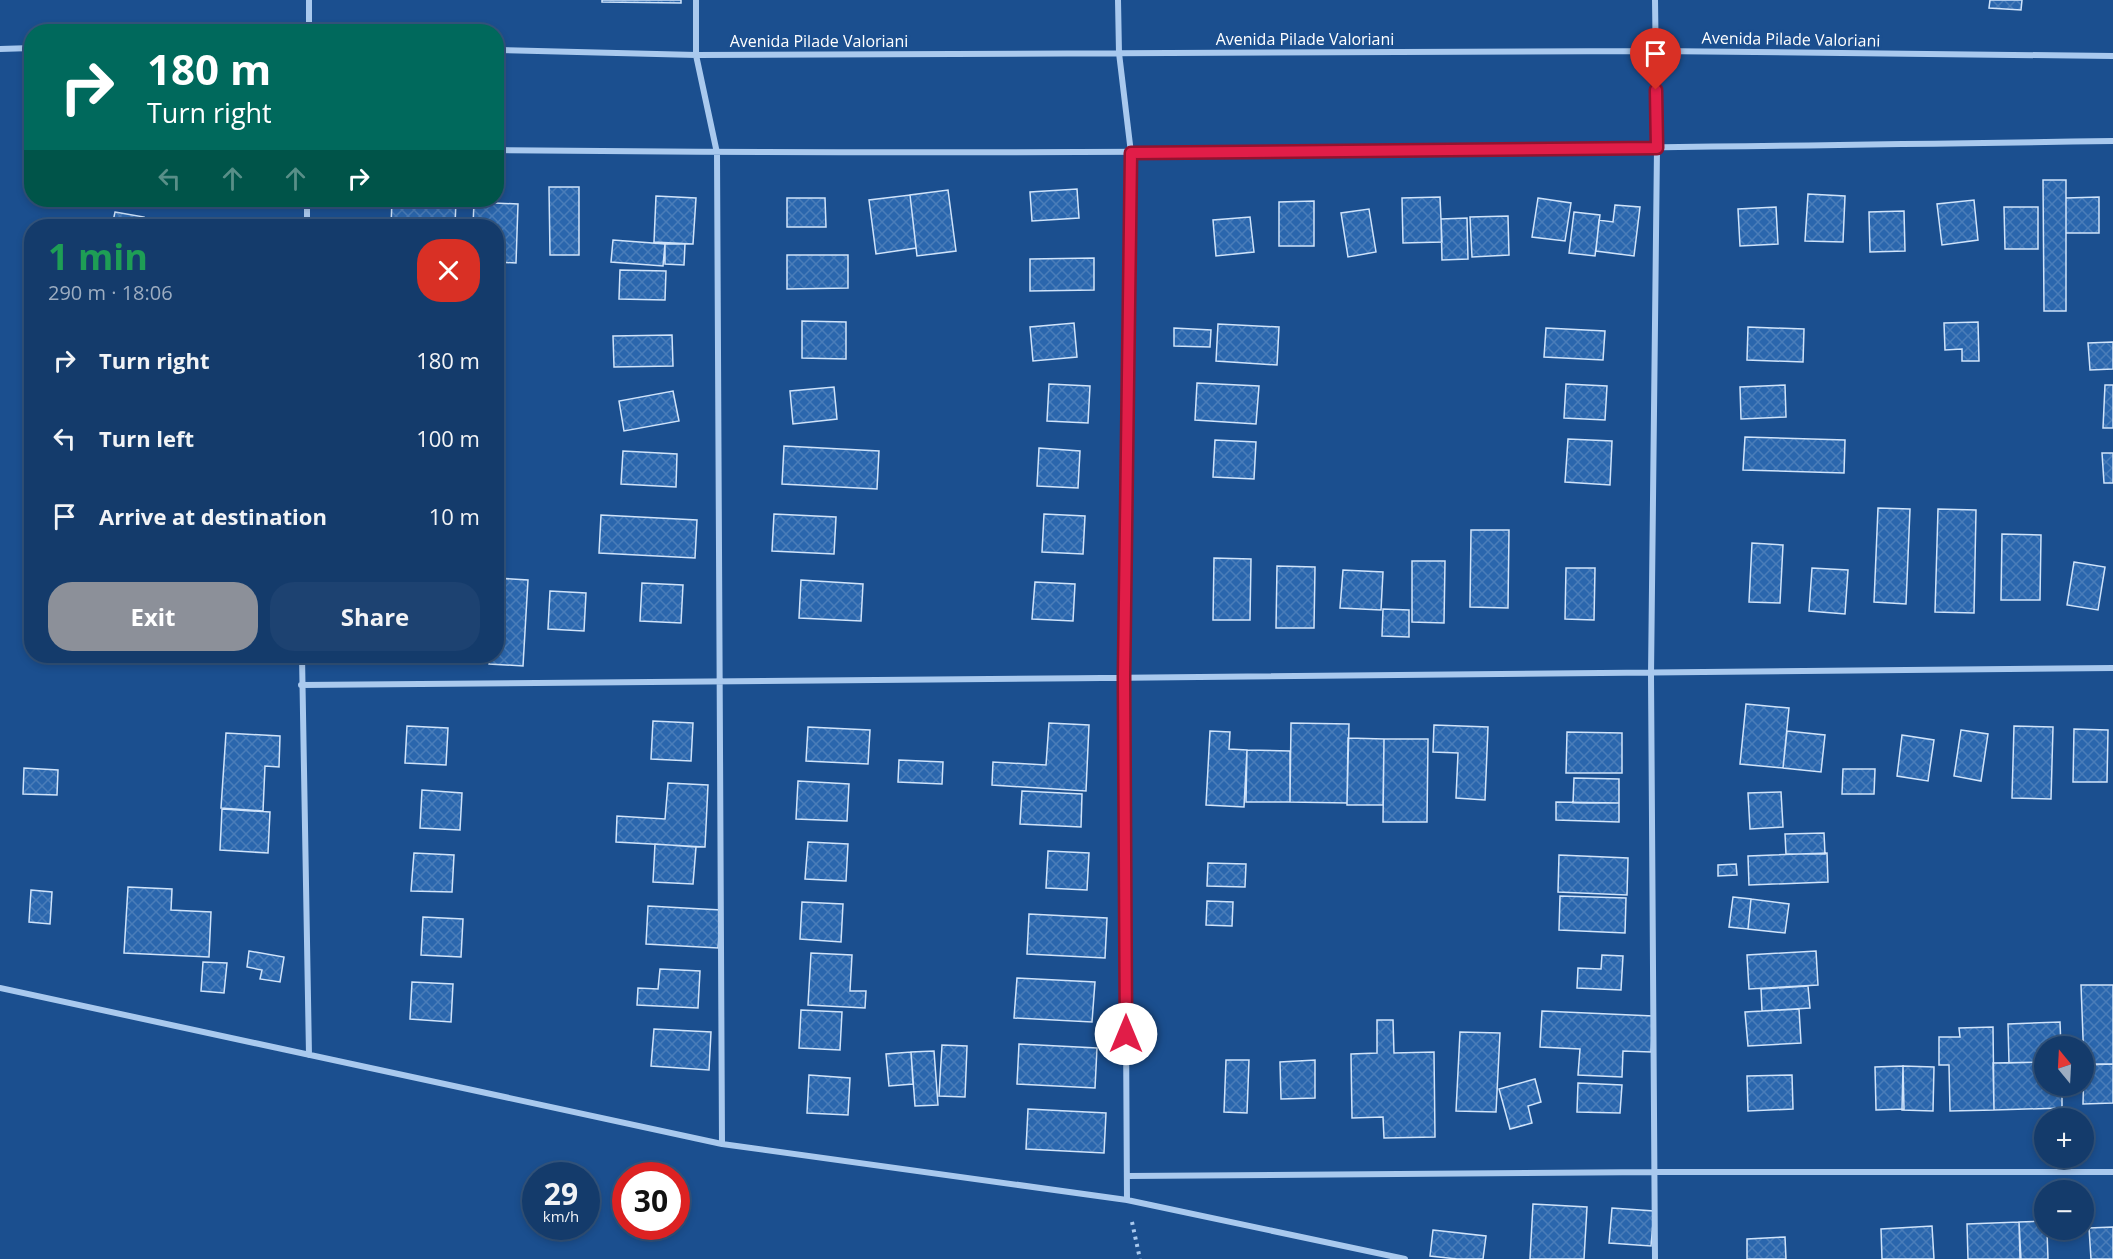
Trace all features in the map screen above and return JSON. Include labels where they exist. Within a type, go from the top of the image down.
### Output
[{"type":"street","points":[[309,0],[309,24]]},
{"type":"street","points":[[696,0],[696,55],[717,153],[722,1144]]},
{"type":"street","points":[[1118,0],[1119,53],[1131,153],[1124,677],[1127,1200]]},
{"type":"street","points":[[1655,0],[1657,148],[1651,675],[1655,1259]]},
{"type":"street","points":[[0,49],[24,48]]},
{"type":"street","name":"Avenida Pilade Valoriani","points":[[504,50],[696,55],[1655,51],[2113,56]]},
{"type":"street","points":[[504,150],[717,153],[1131,153],[2113,141]]},
{"type":"street","points":[[302,663],[309,1055]]},
{"type":"street","points":[[301,685],[1124,677],[1651,675],[2113,668]]},
{"type":"street","points":[[0,987],[722,1144],[1127,1200],[1405,1259]]},
{"type":"street","points":[[1127,1176],[1655,1172],[2113,1172]]},
{"type":"path","points":[[1127,1200],[1140,1259]]},
{"type":"building","points":[[602,0],[681,0],[681,3],[602,2]]},
{"type":"building","points":[[1990,0],[2022,0],[2021,10],[1989,8]]},
{"type":"building","points":[[2043,180],[2066,180],[2066,311],[2044,311]]},
{"type":"building","points":[[549,187],[579,187],[579,255],[550,255]]},
{"type":"building","points":[[1077,189],[1079,218],[1032,221],[1030,192]]},
{"type":"building","points":[[948,190],[956,251],[917,256],[910,195]]},
{"type":"building","points":[[1808,194],[1845,196],[1843,242],[1805,241]]},
{"type":"building","points":[[910,195],[916,248],[876,254],[869,200]]},
{"type":"building","points":[[656,196],[696,198],[693,244],[654,242]]},
{"type":"building","points":[[1440,197],[1442,242],[1403,243],[1402,198]]},
{"type":"building","points":[[2099,197],[2099,233],[2066,233],[2066,198]]},
{"type":"building","points":[[787,198],[825,198],[826,227],[787,227]]},
{"type":"building","points":[[1538,198],[1571,203],[1565,241],[1532,237]]},
{"type":"building","points":[[1974,200],[1978,240],[1942,245],[1937,204]]},
{"type":"building","points":[[1314,201],[1314,246],[1279,246],[1279,202]]},
{"type":"building","points":[[504,203],[518,204],[516,263],[504,262],[504,219],[473,219],[474,207],[504,207]]},
{"type":"building","points":[[1615,205],[1640,207],[1634,256],[1596,251],[1599,220],[1613,222]]},
{"type":"building","points":[[392,207],[456,207],[455,219],[391,219]]},
{"type":"building","points":[[1776,207],[1778,244],[1740,246],[1738,209]]},
{"type":"building","points":[[2004,207],[2038,207],[2038,249],[2005,249]]},
{"type":"building","points":[[1369,209],[1376,252],[1348,257],[1341,213]]},
{"type":"building","points":[[1904,211],[1905,251],[1870,252],[1869,212]]},
{"type":"building","points":[[115,212],[144,217],[144,219],[114,219]]},
{"type":"building","points":[[1574,212],[1600,215],[1595,256],[1569,253]]},
{"type":"building","points":[[1508,216],[1509,255],[1472,257],[1470,217]]},
{"type":"building","points":[[1250,217],[1254,252],[1216,256],[1213,220]]},
{"type":"building","points":[[1467,218],[1468,259],[1442,260],[1441,219]]},
{"type":"building","points":[[613,240],[665,244],[663,266],[611,262]]},
{"type":"building","points":[[665,244],[685,244],[684,265],[665,264]]},
{"type":"building","points":[[787,255],[848,255],[848,288],[787,289]]},
{"type":"building","points":[[1094,258],[1094,290],[1030,291],[1030,259]]},
{"type":"building","points":[[620,270],[666,271],[665,300],[619,299]]},
{"type":"building","points":[[802,321],[846,322],[846,359],[802,358]]},
{"type":"building","points":[[1978,322],[1979,361],[1962,361],[1962,349],[1945,350],[1944,323]]},
{"type":"building","points":[[1074,323],[1077,357],[1033,361],[1030,327]]},
{"type":"building","points":[[1218,324],[1279,327],[1277,365],[1216,361]]},
{"type":"building","points":[[1748,327],[1804,329],[1803,362],[1747,360]]},
{"type":"building","points":[[1748,327],[1804,329],[1803,362],[1747,360]]},
{"type":"building","points":[[1174,328],[1211,330],[1210,347],[1174,346]]},
{"type":"building","points":[[1546,328],[1605,331],[1603,360],[1544,357]]},
{"type":"building","points":[[672,335],[673,366],[614,367],[613,336]]},
{"type":"building","points":[[2113,342],[2113,369],[2090,370],[2088,343]]},
{"type":"building","points":[[1197,383],[1259,386],[1256,424],[1195,420]]},
{"type":"building","points":[[1049,384],[1090,386],[1088,423],[1047,421]]},
{"type":"building","points":[[1566,384],[1607,386],[1605,420],[1564,418]]},
{"type":"building","points":[[1785,385],[1786,417],[1741,419],[1740,387]]},
{"type":"building","points":[[2105,385],[2113,385],[2113,428],[2103,428]]},
{"type":"building","points":[[834,387],[837,419],[793,424],[790,391]]},
{"type":"building","points":[[673,391],[679,421],[624,431],[619,401]]},
{"type":"building","points":[[1745,437],[1845,440],[1844,473],[1743,470]]},
{"type":"building","points":[[1568,439],[1612,441],[1610,485],[1565,482]]},
{"type":"building","points":[[1215,440],[1256,442],[1254,479],[1213,477]]},
{"type":"building","points":[[784,446],[879,451],[877,489],[782,484]]},
{"type":"building","points":[[1039,448],[1080,451],[1078,488],[1037,486]]},
{"type":"building","points":[[623,451],[677,454],[676,487],[621,484]]},
{"type":"building","points":[[2102,453],[2113,453],[2113,483],[2104,483]]},
{"type":"building","points":[[1878,508],[1910,509],[1906,604],[1874,602]]},
{"type":"building","points":[[1938,509],[1976,510],[1974,613],[1935,612]]},
{"type":"building","points":[[774,514],[836,517],[834,554],[772,551]]},
{"type":"building","points":[[1044,514],[1085,516],[1083,554],[1042,552]]},
{"type":"building","points":[[601,515],[697,520],[695,558],[599,553]]},
{"type":"building","points":[[1471,530],[1509,530],[1508,608],[1470,607]]},
{"type":"building","points":[[2002,534],[2041,535],[2040,600],[2001,600]]},
{"type":"building","points":[[1752,543],[1783,545],[1780,603],[1749,602]]},
{"type":"building","points":[[1214,558],[1251,559],[1250,620],[1213,620]]},
{"type":"building","points":[[1412,561],[1445,561],[1444,623],[1412,622]]},
{"type":"building","points":[[2074,562],[2105,567],[2098,610],[2067,605]]},
{"type":"building","points":[[1277,566],[1315,567],[1314,628],[1276,628]]},
{"type":"building","points":[[1566,568],[1595,568],[1594,620],[1565,619]]},
{"type":"building","points":[[1812,568],[1848,570],[1845,614],[1809,611]]},
{"type":"building","points":[[1343,570],[1383,572],[1381,610],[1340,608]]},
{"type":"building","points":[[504,578],[528,580],[523,666],[489,664],[504,663]]},
{"type":"building","points":[[801,580],[863,584],[861,621],[799,618]]},
{"type":"building","points":[[1035,582],[1075,584],[1073,621],[1032,619]]},
{"type":"building","points":[[642,583],[683,585],[681,623],[640,621]]},
{"type":"building","points":[[550,591],[586,593],[584,631],[548,629]]},
{"type":"building","points":[[1383,609],[1409,610],[1409,637],[1382,636]]},
{"type":"building","points":[[1746,704],[1789,708],[1783,768],[1740,764]]},
{"type":"building","points":[[653,721],[693,723],[691,761],[651,759]]},
{"type":"building","points":[[1049,723],[1089,725],[1086,791],[992,785],[993,762],[1046,765]]},
{"type":"building","points":[[1291,723],[1349,724],[1347,803],[1290,802]]},
{"type":"building","points":[[1434,725],[1488,727],[1485,800],[1456,798],[1458,753],[1433,752]]},
{"type":"building","points":[[407,726],[448,728],[446,765],[405,763]]},
{"type":"building","points":[[2014,726],[2053,727],[2051,799],[2012,798]]},
{"type":"building","points":[[808,727],[870,730],[868,764],[806,761]]},
{"type":"building","points":[[2074,729],[2108,730],[2107,782],[2073,782]]},
{"type":"building","points":[[1961,730],[1988,734],[1981,781],[1954,776]]},
{"type":"building","points":[[1210,731],[1230,732],[1229,749],[1247,750],[1244,807],[1206,805]]},
{"type":"building","points":[[1787,731],[1825,735],[1821,772],[1783,768]]},
{"type":"building","points":[[1567,732],[1622,733],[1622,773],[1566,773]]},
{"type":"building","points":[[226,733],[280,736],[279,767],[265,766],[263,811],[221,808]]},
{"type":"building","points":[[1902,735],[1934,740],[1928,781],[1897,776]]},
{"type":"building","points":[[1348,738],[1384,739],[1383,805],[1347,805]]},
{"type":"building","points":[[1384,739],[1428,739],[1427,822],[1383,822]]},
{"type":"building","points":[[1247,750],[1290,751],[1290,802],[1246,802]]},
{"type":"building","points":[[899,760],[943,762],[942,784],[898,782]]},
{"type":"building","points":[[24,768],[58,770],[57,795],[23,794]]},
{"type":"building","points":[[1843,769],[1875,769],[1874,794],[1842,794]]},
{"type":"building","points":[[1574,778],[1619,779],[1619,803],[1573,803]]},
{"type":"building","points":[[798,781],[849,784],[847,821],[796,819]]},
{"type":"building","points":[[668,783],[708,785],[705,847],[616,842],[617,816],[665,819]]},
{"type":"building","points":[[422,790],[462,793],[460,830],[420,828]]},
{"type":"building","points":[[1022,791],[1082,794],[1081,827],[1020,824]]},
{"type":"building","points":[[1781,792],[1783,827],[1750,829],[1748,793]]},
{"type":"building","points":[[1556,802],[1619,803],[1619,822],[1556,820]]},
{"type":"building","points":[[222,809],[270,812],[268,853],[220,850]]},
{"type":"building","points":[[1824,833],[1825,854],[1786,854],[1785,834]]},
{"type":"building","points":[[808,842],[848,844],[846,881],[805,879]]},
{"type":"building","points":[[655,844],[696,847],[693,884],[653,882]]},
{"type":"building","points":[[1048,851],[1089,853],[1087,890],[1046,888]]},
{"type":"building","points":[[414,853],[454,855],[452,892],[411,891]]},
{"type":"building","points":[[1827,853],[1828,882],[1749,885],[1748,856]]},
{"type":"building","points":[[1559,855],[1628,858],[1627,895],[1558,892]]},
{"type":"building","points":[[1208,863],[1246,864],[1245,887],[1207,886]]},
{"type":"building","points":[[1736,864],[1737,875],[1718,876],[1718,865]]},
{"type":"building","points":[[128,887],[172,889],[171,910],[211,912],[209,957],[124,953]]},
{"type":"building","points":[[31,890],[52,892],[50,924],[29,922]]},
{"type":"building","points":[[1560,896],[1626,898],[1625,933],[1559,930]]},
{"type":"building","points":[[1733,897],[1751,899],[1748,929],[1729,927]]},
{"type":"building","points":[[1751,899],[1789,904],[1785,933],[1748,929]]},
{"type":"building","points":[[1207,901],[1233,902],[1232,926],[1206,925]]},
{"type":"building","points":[[802,902],[843,904],[841,942],[800,939]]},
{"type":"building","points":[[648,906],[721,910],[718,948],[646,944]]},
{"type":"building","points":[[1029,914],[1107,918],[1105,958],[1027,954]]},
{"type":"building","points":[[423,917],[463,919],[461,957],[421,955]]},
{"type":"building","points":[[249,951],[284,957],[280,982],[260,979],[262,970],[247,967]]},
{"type":"building","points":[[1816,951],[1818,985],[1749,989],[1747,955]]},
{"type":"building","points":[[811,953],[852,955],[850,991],[866,991],[865,1008],[808,1005]]},
{"type":"building","points":[[1602,955],[1623,956],[1621,990],[1577,988],[1578,968],[1601,969]]},
{"type":"building","points":[[203,962],[227,963],[224,993],[201,991]]},
{"type":"building","points":[[660,969],[700,971],[698,1008],[637,1005],[638,988],[658,989]]},
{"type":"building","points":[[1017,978],[1095,982],[1092,1022],[1014,1018]]},
{"type":"building","points":[[412,982],[453,984],[451,1022],[410,1019]]},
{"type":"building","points":[[2081,985],[2113,985],[2113,1064],[2094,1064],[2094,1036],[2083,1036]]},
{"type":"building","points":[[1808,986],[1810,1008],[1762,1011],[1761,989]]},
{"type":"building","points":[[1799,1009],[1801,1043],[1748,1046],[1745,1012]]},
{"type":"building","points":[[801,1010],[842,1012],[840,1050],[799,1048]]},
{"type":"building","points":[[1542,1011],[1653,1016],[1651,1052],[1623,1051],[1622,1077],[1578,1075],[1580,1049],[1540,1047]]},
{"type":"building","points":[[1377,1020],[1393,1020],[1394,1053],[1434,1052],[1435,1137],[1384,1138],[1383,1117],[1352,1118],[1351,1054],[1377,1053]]},
{"type":"building","points":[[2060,1022],[2061,1036],[2034,1036],[2034,1062],[2009,1063],[2008,1024]]},
{"type":"building","points":[[1993,1027],[1994,1110],[1950,1111],[1949,1065],[1939,1065],[1939,1037],[1960,1037],[1959,1028]]},
{"type":"building","points":[[654,1029],[711,1032],[709,1070],[651,1066]]},
{"type":"building","points":[[1460,1032],[1500,1033],[1496,1112],[1456,1111]]},
{"type":"building","points":[[1019,1044],[1097,1048],[1095,1088],[1017,1084]]},
{"type":"building","points":[[942,1045],[967,1046],[965,1097],[939,1096]]},
{"type":"building","points":[[934,1051],[938,1105],[915,1106],[911,1052]]},
{"type":"building","points":[[911,1052],[913,1084],[889,1086],[886,1054]]},
{"type":"building","points":[[1226,1060],[1249,1060],[1247,1113],[1224,1112]]},
{"type":"building","points":[[1315,1060],[1315,1098],[1281,1099],[1280,1062]]},
{"type":"building","points":[[2034,1062],[2034,1096],[2062,1096],[2062,1108],[1994,1110],[1993,1063]]},
{"type":"building","points":[[2113,1064],[2113,1103],[2083,1104],[2083,1096],[2094,1096],[2094,1065]]},
{"type":"building","points":[[1903,1066],[1934,1067],[1933,1111],[1902,1110]]},
{"type":"building","points":[[1903,1066],[1904,1109],[1876,1110],[1875,1067]]},
{"type":"building","points":[[809,1075],[850,1078],[848,1115],[807,1113]]},
{"type":"building","points":[[1792,1075],[1793,1109],[1748,1111],[1747,1076]]},
{"type":"building","points":[[1535,1079],[1541,1102],[1528,1106],[1532,1123],[1510,1129],[1499,1089]]},
{"type":"building","points":[[1578,1083],[1622,1085],[1620,1113],[1577,1112]]},
{"type":"building","points":[[1028,1109],[1106,1113],[1104,1153],[1026,1149]]},
{"type":"building","points":[[1533,1204],[1587,1207],[1584,1259],[1530,1259]]},
{"type":"building","points":[[1612,1208],[1654,1211],[1651,1246],[1609,1243]]},
{"type":"building","points":[[2034,1221],[2034,1240],[2047,1240],[2048,1259],[2020,1259],[2019,1222]]},
{"type":"building","points":[[2019,1222],[2021,1259],[1968,1259],[1967,1224]]},
{"type":"building","points":[[1932,1226],[1934,1259],[1882,1259],[1881,1229]]},
{"type":"building","points":[[2113,1227],[2113,1259],[2091,1259],[2090,1240],[2094,1240],[2094,1228]]},
{"type":"building","points":[[1433,1230],[1486,1236],[1483,1259],[1430,1256]]},
{"type":"building","points":[[1785,1237],[1786,1259],[1747,1259],[1747,1239]]},
{"type":"route","points":[[1126,1034],[1124,677],[1131,153],[1657,148],[1656,90]]}]
